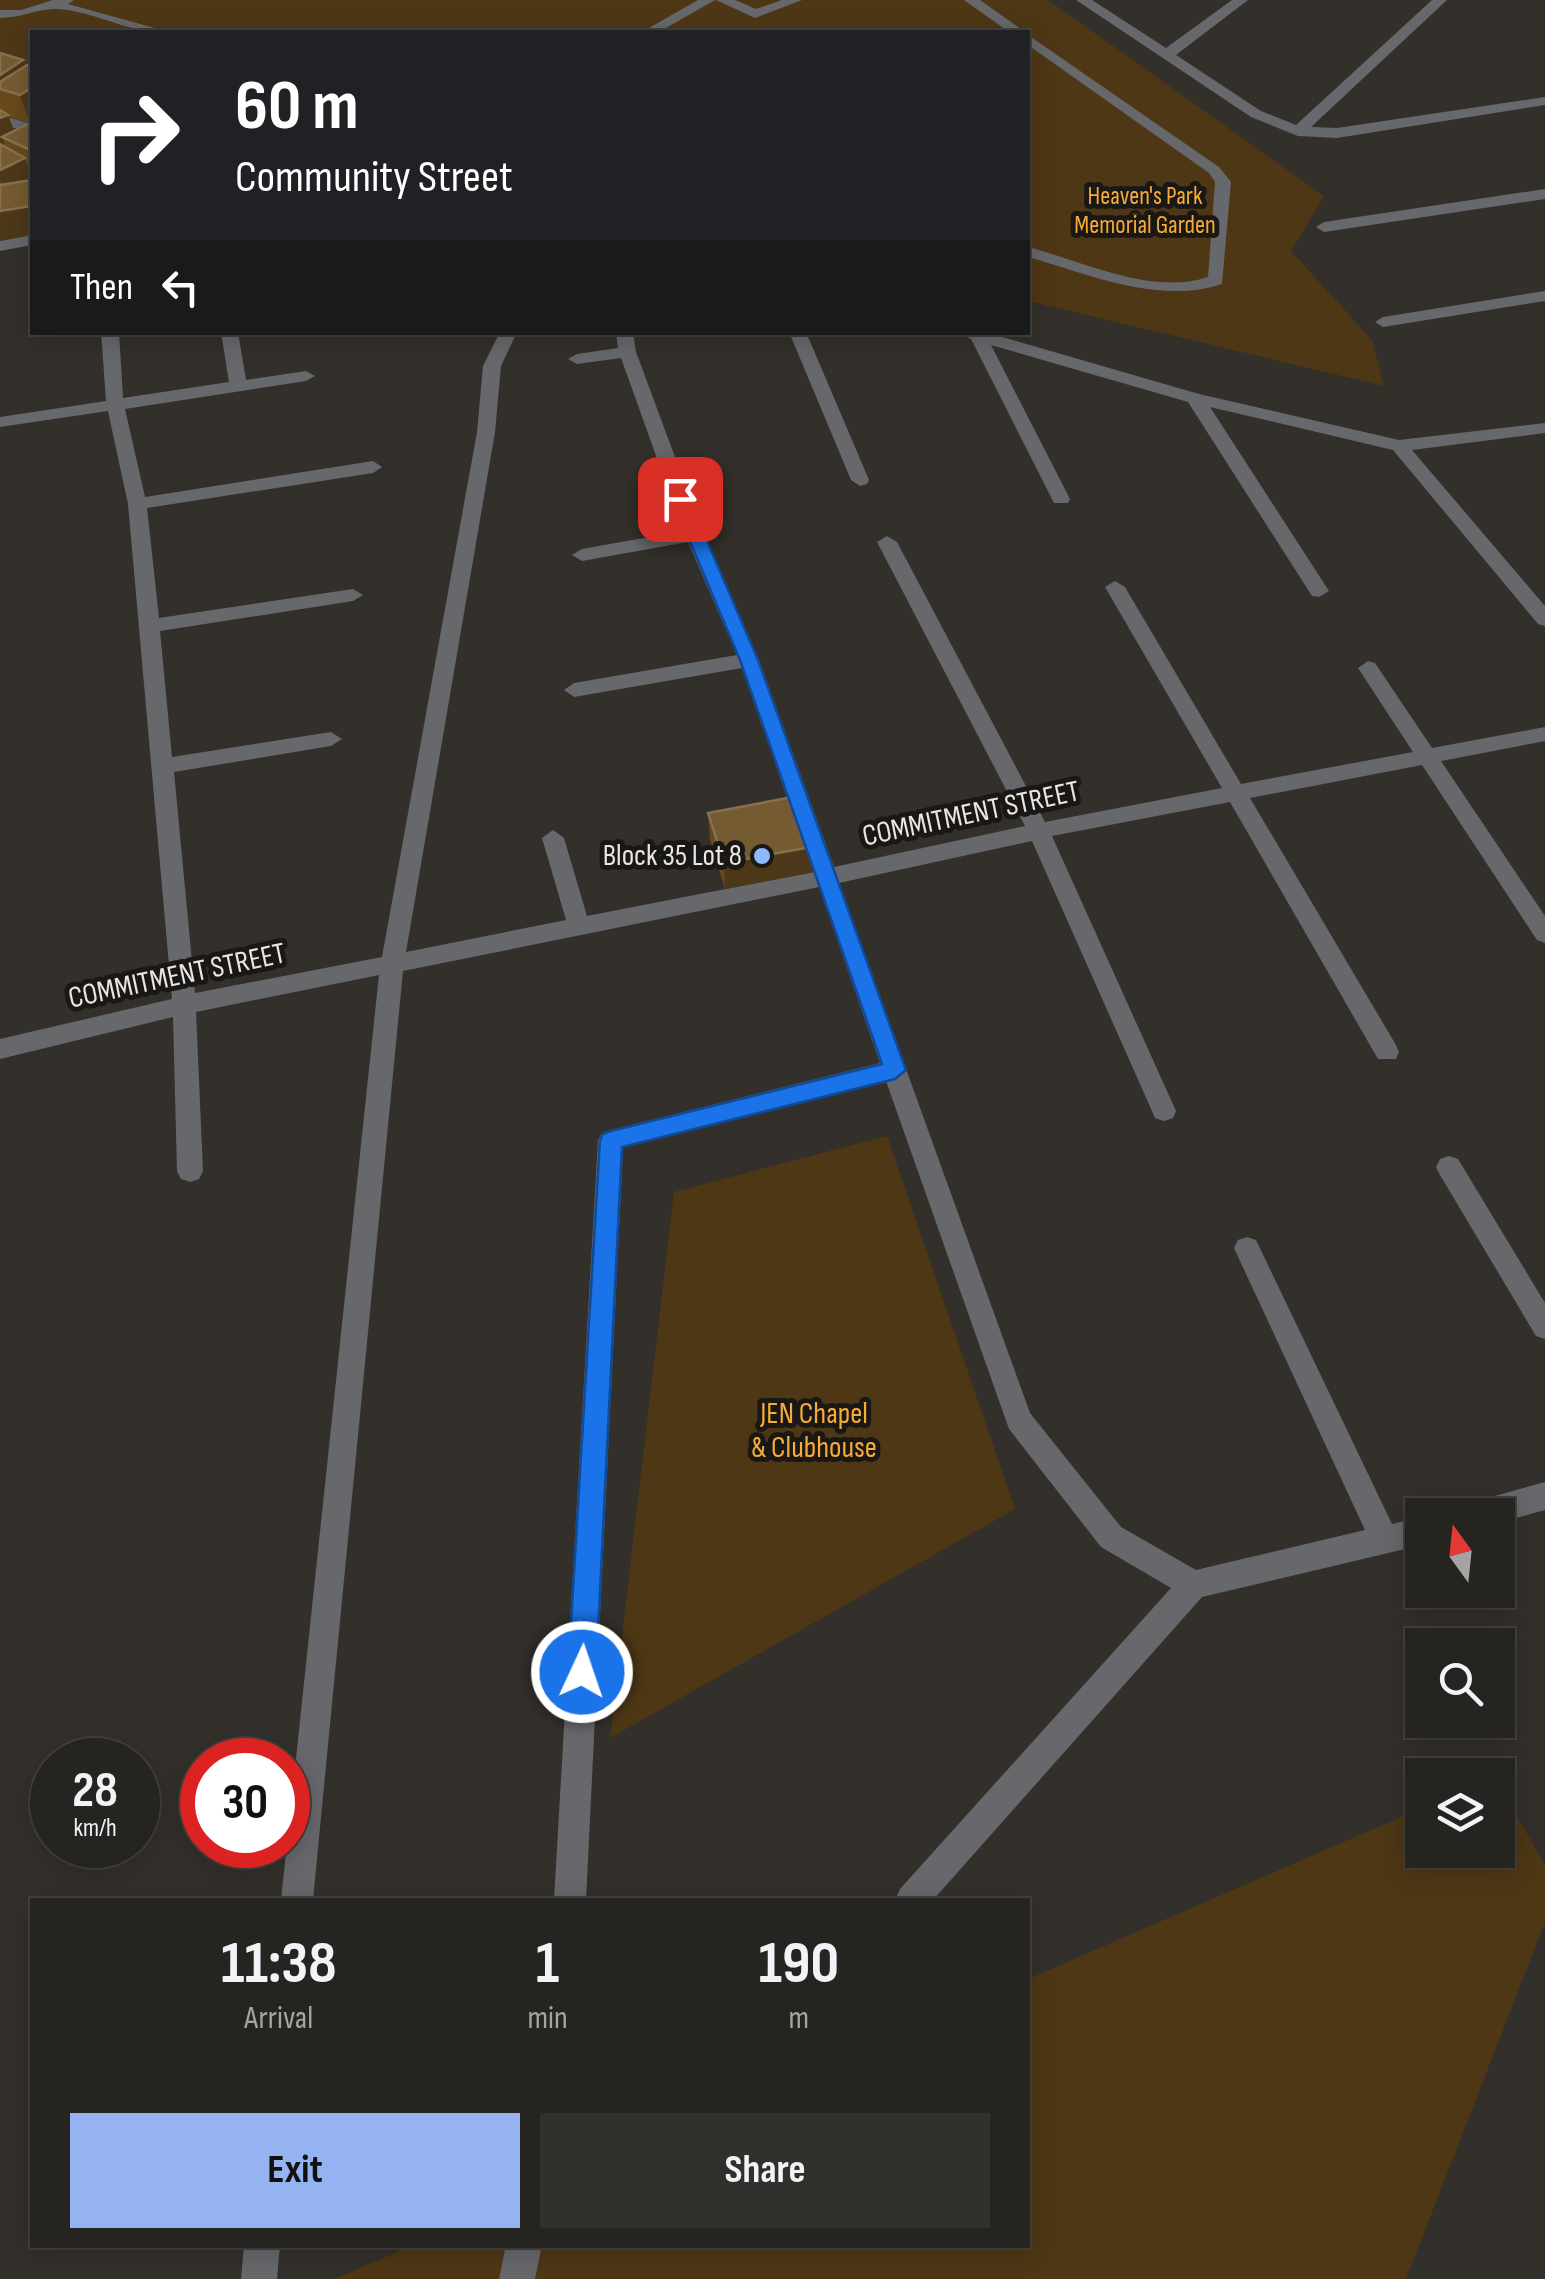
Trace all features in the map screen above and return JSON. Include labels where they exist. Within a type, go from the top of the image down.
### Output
[{"type":"street","points":[[653,30],[708,0]]},
{"type":"street","points":[[722,0],[755,14],[795,0]]},
{"type":"street","points":[[971,0],[1015,30]]},
{"type":"street","points":[[1083,0],[1256,114],[1298,131],[1337,133],[1545,101]]},
{"type":"street","points":[[1166,55],[1240,0]]},
{"type":"street","points":[[1298,131],[1440,0]]},
{"type":"street","points":[[0,14],[61,2],[155,30]]},
{"type":"street","points":[[1030,41],[1214,170],[1223,182],[1216,280],[1204,288],[1172,288],[1030,252]]},
{"type":"street","points":[[1521,104],[1545,79]]},
{"type":"street","points":[[0,119],[30,128]]},
{"type":"street","points":[[1324,226],[1545,194]]},
{"type":"street","points":[[0,246],[30,240]]},
{"type":"street","points":[[1383,322],[1545,296]]},
{"type":"street","points":[[110,335],[116,404],[137,504],[150,626],[184,1005],[190,1171]]},
{"type":"street","points":[[230,335],[238,386]]},
{"type":"street","points":[[297,1898],[392,964],[486,432],[492,366],[508,335]]},
{"type":"street","points":[[798,335],[860,480]]},
{"type":"street","points":[[972,335],[1061,499]]},
{"type":"street","points":[[974,335],[1195,398],[1399,446],[1545,428]]},
{"type":"street","points":[[577,359],[626,342],[694,536],[749,660],[1019,1420],[1111,1537],[1194,1585]]},
{"type":"street","points":[[0,422],[306,376]]},
{"type":"street","points":[[1195,398],[1319,591]]},
{"type":"street","points":[[1399,446],[1545,619]]},
{"type":"street","points":[[137,504],[374,467]]},
{"type":"street","points":[[582,554],[694,536]]},
{"type":"street","points":[[887,542],[1039,831],[1164,1110]]},
{"type":"street","points":[[1116,587],[1387,1052]]},
{"type":"street","points":[[150,626],[353,594]]},
{"type":"street","points":[[574,690],[749,660]]},
{"type":"street","points":[[1368,668],[1545,934]]},
{"type":"street","name":"COMMITMENT STREET","points":[[0,1049],[184,1005],[828,878],[1039,831],[1545,734]]},
{"type":"street","points":[[162,766],[331,739]]},
{"type":"street","points":[[553,838],[579,927]]},
{"type":"street","points":[[570,1898],[611,1140],[895,1070]]},
{"type":"street","points":[[1449,1167],[1545,1327]]},
{"type":"street","points":[[1246,1248],[1385,1541]]},
{"type":"street","points":[[1515,1504],[1545,1496]]},
{"type":"street","points":[[914,1898],[1194,1585],[1405,1535]]},
{"type":"street","points":[[259,2279],[262,2248]]},
{"type":"street","points":[[517,2279],[523,2248]]},
{"type":"green space","name":"Heaven's Park Memorial Garden","points":[[0,0],[1048,0],[1324,196],[1291,251],[1372,340],[1384,386],[1030,301],[1030,30],[30,30],[30,73],[0,63]]},
{"type":"green space","name":"JEN Chapel & Clubhouse","points":[[887,1136],[1015,1509],[610,1738],[674,1192]]},
{"type":"green space","points":[[1515,1813],[1545,1865],[1545,1922],[1406,2279],[335,2279],[406,2248],[1030,2248],[1030,1978],[1405,1815],[1405,1868],[1515,1868]]},
{"type":"building","points":[[0,53],[23,60],[0,75]]},
{"type":"building","points":[[30,66],[30,88],[20,95],[0,89],[0,82]]},
{"type":"building","points":[[30,123],[30,150],[2,137]]},
{"type":"building","points":[[0,144],[25,158],[0,170]]},
{"type":"building","points":[[30,180],[30,206],[0,211],[0,185]]},
{"type":"building","points":[[798,796],[816,846],[724,863],[708,813]]},
{"type":"place","name":"Block 35 Lot 8","points":[[762,856]]},
{"type":"route","points":[[582,1672],[611,1140],[895,1070],[749,660],[680,499]]}]
